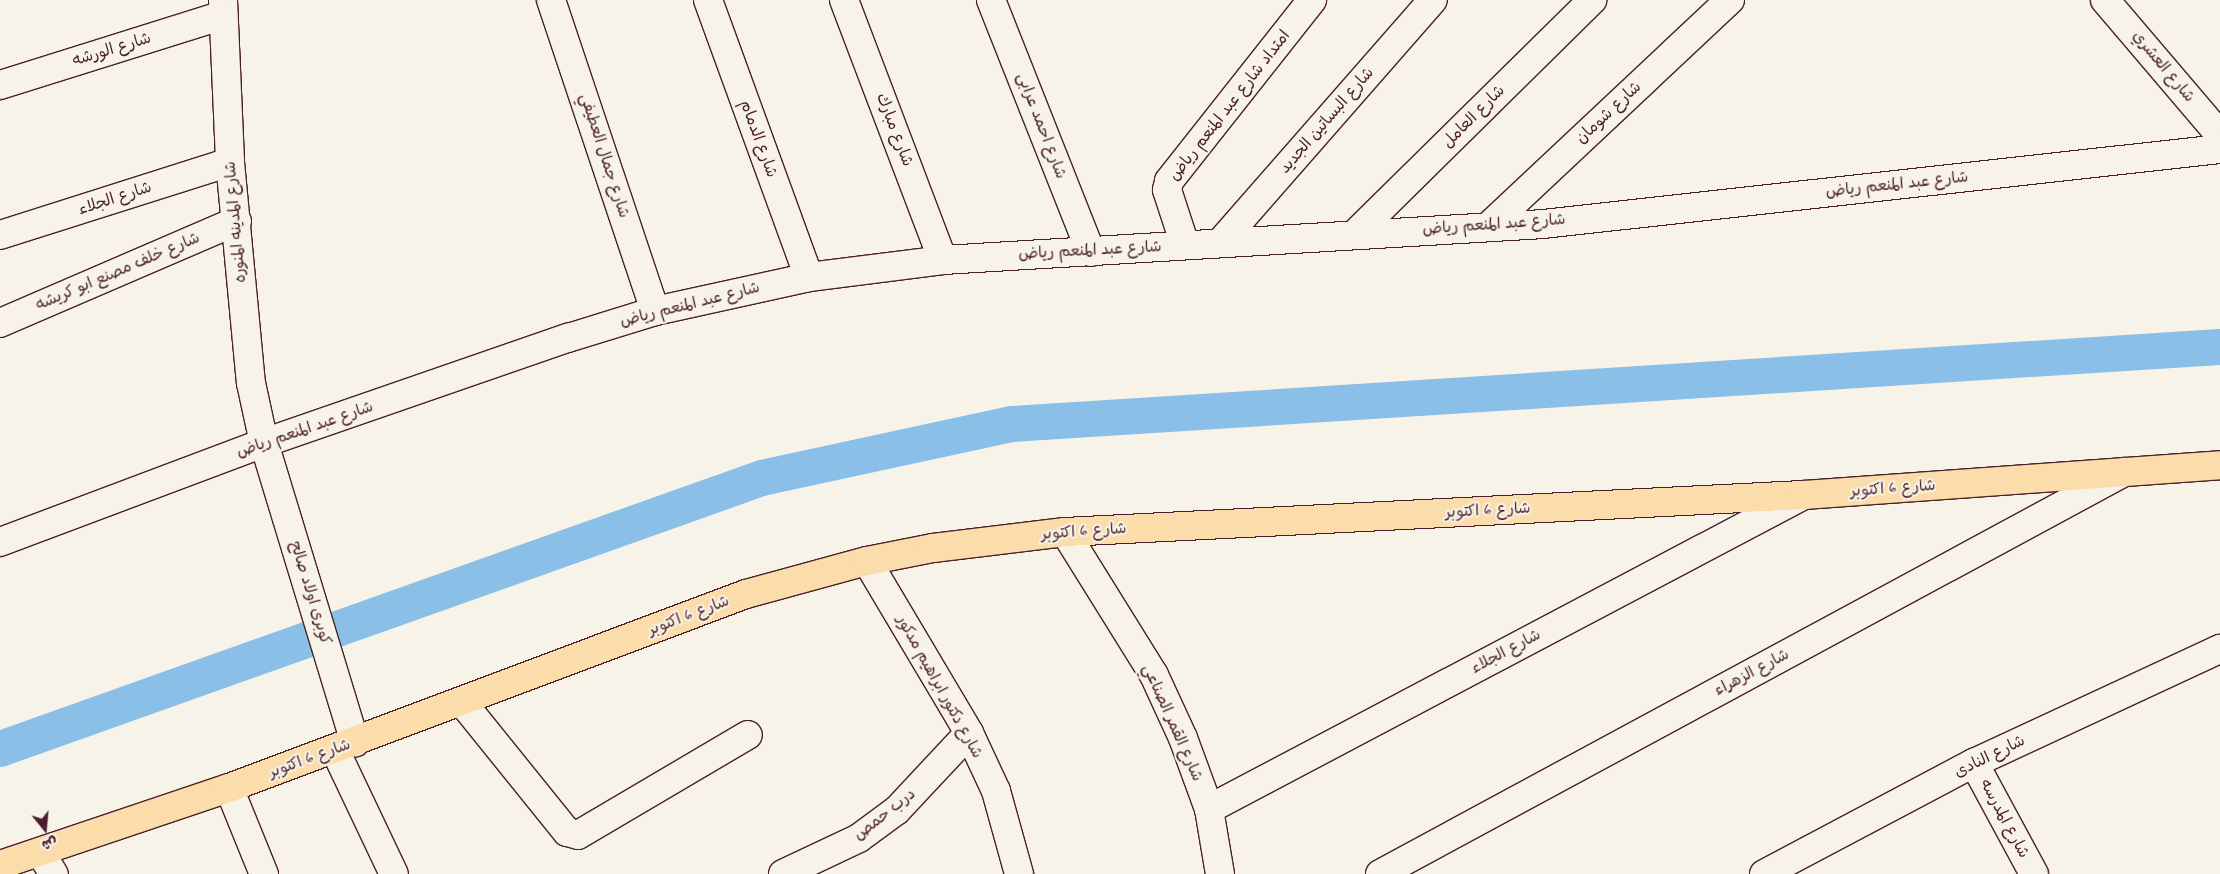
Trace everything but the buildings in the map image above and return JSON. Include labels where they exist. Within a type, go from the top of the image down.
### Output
[{"type":"main road","name":"شارع 6 اكتوبر","points":[[0,865],[229,788],[345,746],[746,594],[867,561],[999,538],[1065,532],[1804,495],[2220,465]]},
{"type":"street","name":"شارع جمال العطيفي","points":[[552,0],[656,311]]},
{"type":"street","name":"شارع الدمام","points":[[708,0],[809,277]]},
{"type":"street","name":"شارع مبارك","points":[[844,0],[944,260]]},
{"type":"street","name":"شارع احمد عرابى","points":[[991,0],[1091,252]]},
{"type":"street","name":"امتداد شارع عبد المنعم رياض","points":[[1185,246],[1167,190],[1169,181],[1312,0]]},
{"type":"street","name":"شارع البساتين الجديد","points":[[1220,243],[1434,0]]},
{"type":"street","name":"شارع العامل","points":[[1356,233],[1592,0]]},
{"type":"street","name":"شارع شومان","points":[[1488,227],[1730,0]]},
{"type":"street","name":"شارع العشري","points":[[2105,0],[2220,135]]},
{"type":"street","name":"شارع الورشه","points":[[0,85],[223,7]]},
{"type":"street","name":"شارع المدينه المنوره","points":[[223,7],[230,162],[251,384],[264,443]]},
{"type":"street","name":"شارع عبد المنعم رياض","points":[[0,542],[264,443],[568,338],[656,311],[809,277],[944,260],[1185,246],[1356,233],[1543,224],[2220,149]]},
{"type":"street","name":"شارع الجلاء","points":[[0,235],[230,162]]},
{"type":"street","name":"شارع خلف مصنع ابو كريشه","points":[[0,323],[237,221]]},
{"type":"street","name":"كوبرى اولاد صالح","points":[[264,443],[343,704],[345,746],[394,874]]},
{"type":"street","name":"شارع الزهراء","points":[[1380,874],[2124,472]]},
{"type":"street","name":"شارع الجلاء","points":[[1209,809],[1804,495]]},
{"type":"street","name":"شارع القمر الصناعي","points":[[1065,532],[1154,676],[1183,738],[1209,809],[1220,874]]},
{"type":"street","name":"شارع دكتور ابراهيم مدكور","points":[[867,561],[969,733],[996,791],[1019,874]]},
{"type":"street","name":"شارع النادى","points":[[1764,874],[1974,763],[2220,649]]},
{"type":"street","points":[[462,702],[567,832],[578,835],[748,735]]},
{"type":"street","name":"درب حمص","points":[[783,874],[859,838],[897,810],[969,733]]},
{"type":"street","name":"شارع المدرسه","points":[[1974,763],[2034,874]]},
{"type":"street","points":[[229,788],[264,874]]},
{"type":"street","points":[[40,852],[54,874]]},
{"type":"waterway","points":[[0,749],[762,478],[1012,424],[2220,347]]}]
